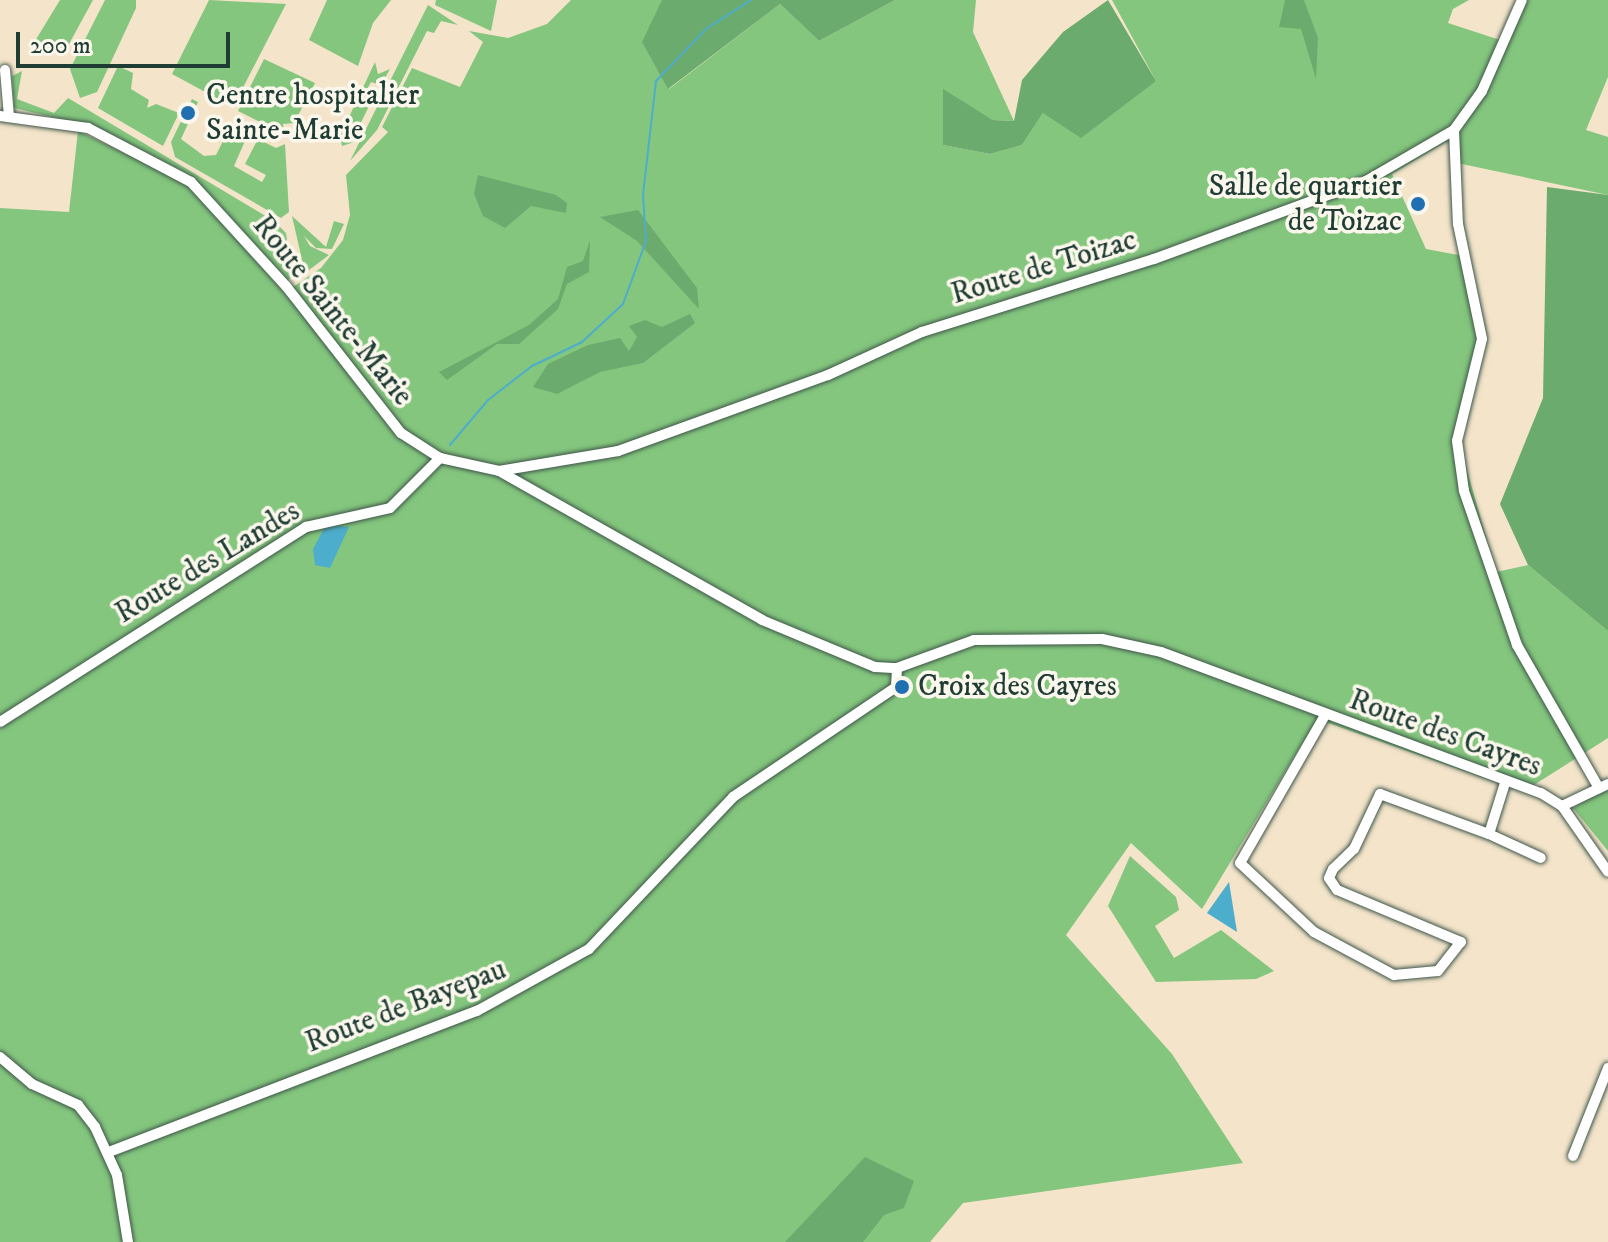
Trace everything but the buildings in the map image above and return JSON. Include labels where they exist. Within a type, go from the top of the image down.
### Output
[{"type":"street","name":"Route de Toizac","points":[[499,471],[618,451],[828,375],[922,332],[1309,207],[1454,130],[1482,91],[1522,0]]},
{"type":"street","points":[[0,88],[5,70],[5,116]]},
{"type":"street","name":"Route Sainte-Marie","points":[[5,116],[88,128],[191,182],[324,332],[385,420],[440,458],[499,471],[798,636],[875,667],[897,668]]},
{"type":"street","points":[[1454,130],[1458,224],[1482,339],[1457,441],[1464,491],[1526,664],[1604,786],[1562,806]]},
{"type":"street","name":"Route des Landes","points":[[0,722],[306,527],[390,508],[440,458]]},
{"type":"street","name":"Route des Cayres","points":[[897,668],[974,640],[1102,639],[1161,652],[1562,806],[1608,872]]},
{"type":"street","name":"Route de Bayepau","points":[[109,1152],[477,1011],[589,949],[733,797],[896,687],[897,668]]},
{"type":"street","points":[[1324,717],[1240,863],[1314,932],[1394,975],[1438,971],[1461,942],[1454,935],[1337,890],[1329,878],[1354,849],[1380,794],[1489,834],[1541,858]]},
{"type":"street","points":[[1489,834],[1505,783]]},
{"type":"street","points":[[0,1057],[32,1084],[78,1105],[109,1152],[128,1242]]},
{"type":"street","points":[[1573,1156],[1608,1068]]},
{"type":"green space","points":[[60,0],[93,0],[63,55],[35,41]]},
{"type":"green space","points":[[105,0],[136,0],[136,8],[97,92],[80,98],[70,69]]},
{"type":"green space","points":[[209,0],[286,4],[233,107],[172,74]]},
{"type":"green space","points":[[327,0],[391,0],[373,23],[358,66],[309,40]]},
{"type":"green space","points":[[436,0],[497,0],[491,31],[435,5]]},
{"type":"green space","points":[[571,0],[669,0],[669,89],[780,4],[819,41],[895,0],[976,0],[973,32],[1014,121],[993,120],[943,90],[943,145],[990,154],[1022,145],[1043,113],[1156,81],[1112,0],[1469,0],[1453,9],[1448,23],[1500,40],[1518,0],[1608,0],[1608,77],[1586,130],[1608,137],[1608,195],[1457,163],[1456,136],[1392,174],[1426,249],[1469,257],[1481,344],[1459,442],[1496,572],[1528,565],[1608,631],[1608,738],[1523,792],[1317,719],[1202,909],[1131,843],[1066,935],[1172,1054],[1243,1163],[963,1203],[930,1242],[0,1242],[0,208],[69,212],[78,131],[187,183],[288,297],[311,310],[293,287],[321,268],[343,240],[350,215],[346,175],[388,132],[382,127],[412,68],[460,87],[483,42],[469,31],[508,38],[547,24]]},
{"type":"green space","points":[[662,0],[895,0],[819,41],[780,4],[668,89],[642,42]]},
{"type":"green space","points":[[1108,0],[1156,81],[1081,138],[1043,113],[1022,145],[990,154],[943,145],[943,89],[993,120],[1014,121],[1022,80],[1063,32]]},
{"type":"green space","points":[[1285,0],[1304,0],[1318,38],[1316,79],[1301,29],[1279,27]]},
{"type":"green space","points":[[428,5],[458,25],[441,21],[434,33],[427,31],[377,130],[350,161]]},
{"type":"green space","points":[[264,59],[315,83],[294,123],[283,124],[284,134],[238,111]]},
{"type":"green space","points":[[375,62],[378,74],[390,69],[381,85],[371,82],[366,91],[373,98],[351,143],[342,146],[340,136]]},
{"type":"green space","points":[[118,66],[133,73],[131,89],[149,100],[147,108],[156,104],[179,113],[163,146],[98,108]]},
{"type":"green space","points":[[22,71],[17,99],[54,113],[68,98],[274,221],[286,233],[292,277],[288,280],[188,174],[99,128],[14,108],[12,76]]},
{"type":"green space","points":[[192,99],[198,102],[181,139],[204,156],[216,155],[231,125],[248,134],[234,166],[262,182],[266,175],[245,164],[258,139],[276,148],[285,144],[289,212],[281,218],[175,157],[171,142]]},
{"type":"green space","points":[[478,175],[556,195],[567,203],[566,213],[531,206],[505,228],[483,216],[474,194]]},
{"type":"green space","points":[[1547,187],[1608,195],[1608,631],[1528,565],[1500,504],[1543,398]]},
{"type":"green space","points":[[638,210],[697,288],[699,309],[637,241],[600,217]]},
{"type":"green space","points":[[292,216],[326,247],[334,221],[344,224],[332,249],[316,248],[304,236],[310,246],[329,255],[305,273]]},
{"type":"green space","points":[[590,240],[589,272],[567,284],[558,309],[519,344],[497,344],[447,380],[439,372],[529,325],[558,299],[567,267],[583,261]]},
{"type":"green space","points":[[690,314],[695,323],[643,363],[600,372],[557,394],[533,387],[548,364],[588,345],[620,338],[629,351],[637,337],[629,326],[645,320],[662,327]]},
{"type":"green space","points":[[1608,787],[1608,851],[1573,808]]},
{"type":"green space","points":[[1130,856],[1176,897],[1179,910],[1155,926],[1174,958],[1221,930],[1274,971],[1256,979],[1156,982],[1108,906]]},
{"type":"green space","points":[[865,1157],[914,1181],[904,1208],[884,1215],[863,1242],[785,1242]]},
{"type":"water","points":[[326,525],[349,527],[330,568],[315,565],[313,549]]},
{"type":"water","points":[[1229,882],[1237,932],[1207,913]]},
{"type":"waterway","points":[[450,445],[488,400],[532,366],[582,342],[623,304],[646,241],[643,195],[656,81],[706,29],[751,0]]},
{"type":"place","name":"Centre hospitalier Sainte-Marie","points":[[188,113]]},
{"type":"place","name":"Salle de quartier de Toizac","points":[[1418,204]]},
{"type":"place","name":"Croix des Cayres","points":[[902,687]]}]
